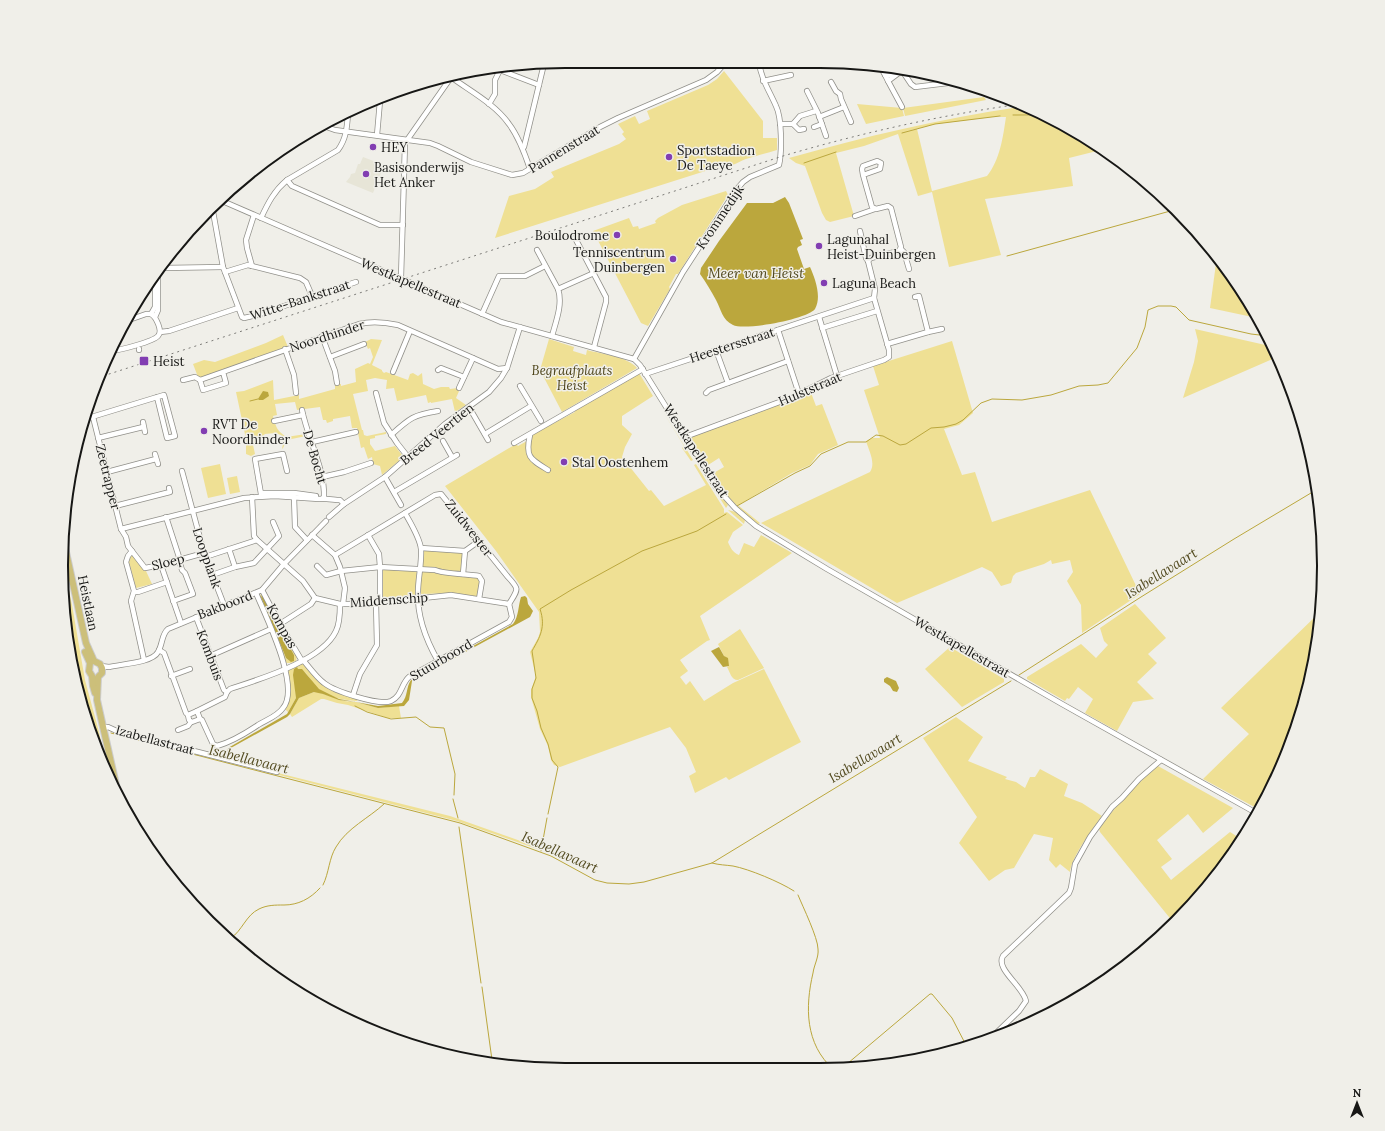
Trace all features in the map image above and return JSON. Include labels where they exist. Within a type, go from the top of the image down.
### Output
[{"type":"main road","name":"Heistlaan","points":[[68,562],[86,643],[85,652],[98,666],[89,671],[95,676],[93,690],[97,698],[114,774]]},
{"type":"main road","points":[[95,676],[98,666]]},
{"type":"street","name":"Pannenstraat","points":[[329,128],[438,146],[471,162],[512,175],[523,173],[600,127],[706,80],[721,68]]},
{"type":"street","name":"Krommedijk","points":[[634,359],[683,272],[736,189],[742,182],[750,177],[779,165],[779,114],[763,81],[760,68]]},
{"type":"street","points":[[523,148],[543,69]]},
{"type":"street","points":[[488,104],[495,94],[495,80],[499,72]]},
{"type":"street","points":[[504,72],[539,85]]},
{"type":"street","points":[[883,72],[902,107]]},
{"type":"street","points":[[885,75],[892,74]]},
{"type":"street","points":[[888,81],[897,74]]},
{"type":"street","points":[[763,81],[791,75]]},
{"type":"street","points":[[906,76],[912,86],[942,84]]},
{"type":"street","points":[[456,81],[500,113],[510,124],[523,148],[530,169]]},
{"type":"street","points":[[831,82],[836,91],[842,93],[841,99],[851,122]]},
{"type":"street","points":[[401,278],[406,140],[447,83]]},
{"type":"street","points":[[807,91],[826,136]]},
{"type":"street","points":[[377,136],[380,104]]},
{"type":"street","points":[[819,117],[844,107]]},
{"type":"street","points":[[793,124],[800,116],[816,111]]},
{"type":"street","points":[[261,218],[270,199],[280,186],[287,180],[338,150],[343,144],[347,132],[348,118]]},
{"type":"street","points":[[780,124],[793,124],[799,130],[804,129]]},
{"type":"street","points":[[814,127],[822,124]]},
{"type":"street","points":[[863,175],[874,209]]},
{"type":"street","points":[[287,180],[292,186],[380,225],[403,225]]},
{"type":"street","name":"Westkapellestraat","points":[[226,202],[501,322],[634,359],[644,371],[723,496],[738,511],[760,529],[1028,684],[1252,811]]},
{"type":"street","points":[[855,216],[874,209],[887,206],[890,207],[901,249],[904,252],[909,269]]},
{"type":"street","points":[[160,332],[169,331],[238,308],[223,267],[214,214]]},
{"type":"street","points":[[252,266],[246,248],[246,240],[254,215]]},
{"type":"street","points":[[860,231],[874,289],[874,298],[887,344],[942,329]]},
{"type":"street","points":[[575,238],[604,293],[606,302],[594,347]]},
{"type":"street","points":[[868,261],[871,258],[899,251],[901,249]]},
{"type":"street","points":[[537,250],[560,294],[552,336]]},
{"type":"street","points":[[225,272],[248,265],[304,280],[308,284],[312,296]]},
{"type":"street","points":[[482,314],[499,276],[525,276],[545,266]]},
{"type":"street","points":[[167,268],[223,267]]},
{"type":"street","points":[[558,289],[594,273]]},
{"type":"street","points":[[153,316],[158,310],[158,281]]},
{"type":"street","name":"Witte-Bankstraat","points":[[238,308],[242,317],[244,318],[356,282]]},
{"type":"street","points":[[117,350],[158,337],[160,332],[153,316],[155,307],[155,285]]},
{"type":"street","points":[[915,297],[919,296],[928,332]]},
{"type":"street","name":"Heestersstraat","points":[[514,444],[644,371],[716,350],[874,298]]},
{"type":"street","points":[[822,328],[877,310]]},
{"type":"street","points":[[134,318],[146,314],[153,316]]},
{"type":"street","points":[[819,317],[837,376]]},
{"type":"street","name":"Noordhinder","points":[[183,380],[195,377],[200,380],[322,336],[372,321],[391,323],[498,369],[507,368]]},
{"type":"street","name":"Breed Veertien","points":[[344,504],[384,477],[449,421],[489,392],[507,368],[520,327]]},
{"type":"street","points":[[393,372],[410,330]]},
{"type":"street","points":[[778,330],[799,394]]},
{"type":"street","points":[[322,336],[337,375],[338,383]]},
{"type":"street","points":[[330,357],[364,344]]},
{"type":"street","name":"Hulststraat","points":[[685,437],[799,394],[837,376],[887,359],[889,354],[887,344]]},
{"type":"street","points":[[285,349],[294,375],[296,393]]},
{"type":"street","points":[[716,350],[728,383]]},
{"type":"street","points":[[459,388],[472,358]]},
{"type":"street","points":[[706,393],[709,390],[788,361]]},
{"type":"street","points":[[438,370],[441,368],[464,378]]},
{"type":"street","points":[[498,369],[501,378]]},
{"type":"street","points":[[200,380],[203,390],[224,384],[226,381],[223,372]]},
{"type":"street","points":[[520,386],[541,421]]},
{"type":"street","points":[[376,393],[382,418],[391,435],[408,457]]},
{"type":"street","points":[[93,417],[157,397],[164,395],[175,436],[167,438],[157,397]]},
{"type":"street","points":[[484,434],[531,406]]},
{"type":"street","points":[[469,407],[488,440]]},
{"type":"street","points":[[391,435],[411,418],[438,411]]},
{"type":"street","name":"De Bocht","points":[[274,421],[303,413],[322,477],[324,498]]},
{"type":"street","name":"Zeetrapper","points":[[93,417],[121,529],[126,537]]},
{"type":"street","points":[[98,438],[143,424],[145,432]]},
{"type":"street","points":[[312,442],[356,432]]},
{"type":"street","points":[[530,435],[528,454],[534,462],[548,470]]},
{"type":"street","points":[[394,492],[455,456],[443,441]]},
{"type":"street","points":[[261,495],[254,459],[283,454],[287,471]]},
{"type":"street","points":[[107,472],[156,456],[158,464]]},
{"type":"street","points":[[322,477],[344,472],[371,462]]},
{"type":"street","name":"Loopplank","points":[[182,471],[204,555],[224,605]]},
{"type":"street","points":[[384,477],[401,505]]},
{"type":"street","points":[[115,506],[170,492]]},
{"type":"street","points":[[121,529],[192,510],[261,495],[294,493],[328,500],[340,500],[344,504]]},
{"type":"street","name":"Zuidwester","points":[[335,555],[436,495],[441,494],[516,586],[517,592],[510,604]]},
{"type":"street","points":[[261,495],[319,499],[324,498]]},
{"type":"street","points":[[252,497],[254,536],[303,581],[315,598],[310,604],[280,624]]},
{"type":"street","points":[[294,497],[295,527],[307,540]]},
{"type":"street","name":"Bakboord","points":[[159,650],[162,638],[166,631],[181,623],[262,590],[284,564],[344,504]]},
{"type":"street","points":[[405,513],[414,529],[421,548],[418,598],[420,620],[428,643],[438,661]]},
{"type":"street","points":[[166,517],[182,570],[185,573],[193,594],[173,601]]},
{"type":"street","points":[[212,575],[235,567],[254,563],[279,536],[273,522]]},
{"type":"street","points":[[188,715],[225,697],[227,692],[230,690],[303,661],[330,640],[338,625],[345,588],[335,555],[312,535]]},
{"type":"street","points":[[353,695],[360,674],[377,645],[380,567],[378,551],[368,535]]},
{"type":"street","name":"Sloep","points":[[126,537],[128,546],[145,568],[161,566],[180,560],[229,549],[257,540]]},
{"type":"street","points":[[421,548],[465,551],[479,541]]},
{"type":"street","points":[[229,549],[235,567]]},
{"type":"street","points":[[132,551],[126,562],[134,592],[131,601],[144,660]]},
{"type":"street","points":[[463,574],[465,551]]},
{"type":"street","points":[[161,566],[181,623]]},
{"type":"street","points":[[317,566],[326,575],[380,567],[420,568],[440,572],[479,576],[482,581],[479,599]]},
{"type":"street","points":[[134,592],[167,582]]},
{"type":"street","name":"Kompas","points":[[262,590],[280,624],[303,661]]},
{"type":"street","points":[[197,711],[213,744],[220,746],[253,729],[283,709],[286,705],[289,689],[286,668],[256,593]]},
{"type":"street","name":"Middenschip","points":[[315,598],[342,604],[378,603],[451,595],[510,604]]},
{"type":"street","name":"Stuurboord","points":[[303,661],[330,688],[381,702],[391,701],[398,696],[404,683],[409,677],[509,622],[512,618],[510,604]]},
{"type":"street","name":"Kombuis","points":[[196,617],[224,690],[227,692]]},
{"type":"street","points":[[210,656],[271,629]]},
{"type":"street","points":[[98,666],[109,667],[152,658],[159,650],[164,653],[171,676],[191,722]]},
{"type":"street","points":[[171,676],[190,669]]},
{"type":"street","points":[[178,730],[188,726],[191,722],[200,718]]},
{"type":"street","name":"Izabellastraat","points":[[104,728],[108,727],[119,732],[277,772]]},
{"type":"street","points":[[1001,1029],[1019,1011],[1026,1001],[1024,993],[1002,967],[1002,958],[1068,893],[1071,888],[1075,864],[1093,833],[1112,807],[1139,779],[1161,760]]},
{"type":"shaded area","name":"Basisonderwijs Het Anker","points":[[363,157],[384,165],[373,193],[346,182],[351,174],[355,173],[358,164],[360,164]]},
{"type":"green space","name":"Sportstadion De Taeye","points":[[724,71],[763,121],[763,138],[777,138],[777,150],[746,159],[729,166],[718,167],[495,238],[509,196],[535,189],[554,177],[551,172],[619,144],[626,139],[622,134],[624,132],[618,124],[635,116],[639,124],[650,119],[647,111],[708,85],[717,79]]},
{"type":"green space","points":[[984,97],[986,100],[905,116],[903,108]]},
{"type":"green space","points":[[857,104],[902,108],[904,116],[866,124]]},
{"type":"green space","points":[[1014,108],[1030,115],[1011,116],[1032,115],[1095,151],[1069,158],[1073,186],[985,199],[1001,255],[949,267],[932,192],[918,196],[898,134],[864,146],[836,153],[854,216],[830,222],[826,220],[822,213],[805,166],[796,163],[789,158],[907,128]],"holes":[[[1000,116],[1006,117],[998,156],[987,176],[932,191],[917,129],[903,132],[936,124]]]},
{"type":"green space","name":"Tenniscentrum Duinbergen","points":[[726,191],[728,195],[678,274],[676,274],[669,287],[670,289],[648,326],[641,323],[593,231],[629,218],[633,227],[638,226],[639,229],[656,223],[655,221],[658,218],[682,205]]},
{"type":"green space","points":[[1216,265],[1233,289],[1250,316],[1210,308]]},
{"type":"green space","points":[[1195,329],[1266,345],[1272,359],[1183,398],[1194,362],[1198,341]]},
{"type":"green space","points":[[283,335],[288,347],[199,378],[198,377],[193,364],[204,360],[215,362]]},
{"type":"green space","points":[[371,339],[382,340],[372,365],[382,370],[384,373],[386,372],[408,380],[410,374],[413,373],[418,376],[422,373],[423,384],[434,389],[441,387],[449,387],[450,389],[458,388],[460,389],[456,398],[466,405],[455,412],[452,399],[428,403],[426,395],[397,401],[394,388],[386,389],[387,380],[375,378],[366,380],[368,391],[353,394],[364,435],[367,436],[386,432],[386,434],[375,436],[375,438],[370,439],[370,444],[375,451],[395,446],[402,455],[401,459],[382,475],[380,466],[373,464],[372,457],[368,459],[364,447],[361,448],[357,428],[352,428],[350,416],[333,419],[333,421],[327,423],[326,420],[323,420],[320,407],[297,410],[295,402],[275,404],[277,415],[273,416],[275,423],[277,428],[286,437],[306,434],[306,436],[287,440],[282,449],[283,443],[281,435],[275,433],[265,434],[253,445],[255,454],[251,456],[246,454],[246,439],[236,392],[244,391],[273,380],[274,400],[299,395],[299,399],[335,389],[335,385],[341,384],[341,386],[356,382],[355,369],[368,363],[370,364],[373,357],[370,348],[368,349],[365,342]]},
{"type":"green space","name":"Begraafplaats Heist","points":[[549,339],[574,347],[573,351],[586,355],[587,350],[620,358],[633,364],[637,368],[562,412],[540,370]]},
{"type":"green space","points":[[952,341],[973,413],[959,425],[944,429],[962,475],[975,472],[992,522],[1090,490],[1140,594],[1082,633],[1081,605],[1067,581],[1073,572],[1070,560],[1052,564],[1051,560],[1044,564],[1016,573],[1013,576],[1011,583],[1001,586],[992,572],[982,567],[897,603],[761,523],[870,472],[872,468],[872,461],[866,441],[872,438],[880,438],[864,390],[879,385],[873,366]]},
{"type":"green space","points":[[639,373],[653,396],[622,416],[622,425],[632,434],[625,447],[622,457],[649,491],[651,490],[664,506],[706,485],[694,465],[696,464],[724,509],[724,513],[727,512],[743,525],[733,532],[728,542],[733,551],[739,555],[744,543],[754,547],[761,535],[792,553],[700,616],[710,640],[680,660],[688,671],[680,677],[686,685],[690,681],[704,701],[733,683],[764,669],[801,742],[729,780],[726,777],[695,793],[689,776],[696,772],[686,748],[670,727],[560,767],[554,765],[551,760],[548,746],[540,729],[531,697],[531,690],[536,676],[530,652],[540,632],[539,612],[496,551],[445,486],[516,444],[518,446],[527,441],[528,437],[575,412],[574,410]]},
{"type":"green space","points":[[810,390],[816,406],[822,404],[838,445],[818,454],[810,465],[792,473],[737,507],[710,475],[724,467],[719,458],[705,467],[688,440],[689,437]]},
{"type":"green space","points":[[662,410],[693,460],[691,461],[682,448],[684,446]]},
{"type":"green space","points":[[220,464],[226,494],[208,498],[201,468]]},
{"type":"green space","points":[[698,464],[728,505],[726,508]]},
{"type":"green space","points":[[237,476],[240,492],[230,494],[227,478]]},
{"type":"green space","points":[[739,506],[760,523],[757,525],[737,507]]},
{"type":"green space","points":[[728,510],[736,512],[745,520],[744,524]]},
{"type":"green space","points":[[423,550],[463,553],[461,575],[478,578],[480,581],[478,597],[455,593],[420,594]]},
{"type":"green space","points":[[131,556],[133,556],[146,571],[152,584],[136,588],[129,562]]},
{"type":"green space","points":[[382,568],[417,570],[415,596],[382,600]]},
{"type":"green space","points":[[69,589],[85,680],[102,745],[85,694],[78,663],[72,630]]},
{"type":"green space","points":[[263,594],[297,655],[296,661],[287,663],[284,661],[258,597]],"holes":[[[261,597],[294,655],[293,660],[290,661],[286,658]]]},
{"type":"green space","points":[[1135,604],[1166,638],[1148,654],[1157,663],[1137,682],[1154,699],[1133,702],[1117,731],[1085,713],[1093,699],[1078,687],[1069,699],[1067,698],[1065,701],[1027,679],[1027,677],[1081,644],[1096,658],[1108,645],[1104,641],[1100,628]]},
{"type":"green space","points":[[1314,618],[1307,663],[1291,725],[1266,786],[1254,807],[1203,779],[1249,734],[1221,708]]},
{"type":"green space","points":[[740,629],[764,668],[736,680],[731,675],[727,667],[729,666],[718,644]]},
{"type":"green space","points":[[950,647],[1004,679],[1004,682],[962,707],[925,669]]},
{"type":"green space","points":[[302,663],[316,678],[358,699],[357,701],[340,699],[328,695],[318,689],[300,669],[295,670],[296,698],[288,712],[285,709],[290,693],[288,672]]},
{"type":"green space","points":[[314,692],[344,701],[356,702],[378,708],[399,706],[401,718],[388,718],[324,699],[321,699],[292,717],[290,714],[299,698]]},
{"type":"green space","points":[[956,717],[983,737],[968,761],[1007,777],[1005,779],[1016,782],[1025,788],[1030,777],[1035,777],[1040,769],[1068,784],[1064,796],[1082,803],[1102,816],[1074,858],[1070,872],[1060,864],[1056,868],[1049,860],[1053,838],[1034,834],[1014,868],[1005,870],[989,881],[959,843],[977,817],[923,738]]},
{"type":"green space","points":[[109,729],[450,816],[540,848],[540,850],[457,821],[121,734],[110,731]]},
{"type":"green space","points":[[1158,766],[1233,808],[1203,833],[1188,814],[1157,840],[1172,859],[1161,867],[1171,880],[1230,832],[1237,836],[1194,894],[1170,918],[1099,829],[1126,796]]},
{"type":"water","name":"Meer van Heist","points":[[785,197],[789,203],[803,239],[800,240],[802,245],[797,249],[804,269],[810,267],[817,288],[818,299],[815,309],[801,317],[776,323],[749,326],[733,325],[726,320],[722,314],[716,300],[700,274],[701,268],[747,203],[773,203]]},
{"type":"water","points":[[263,391],[268,392],[269,396],[263,400],[259,400],[258,399]]},
{"type":"water","points":[[262,596],[294,655],[294,661],[291,662],[286,658],[261,597]]},
{"type":"water","points":[[525,596],[527,598],[528,604],[533,611],[530,617],[412,681],[409,700],[404,706],[378,708],[357,702],[378,706],[402,703],[411,680],[513,624],[521,597]]},
{"type":"water","points":[[719,647],[724,656],[728,658],[729,666],[723,667],[711,651]]},
{"type":"water","points":[[297,667],[298,669],[302,669],[319,689],[339,699],[355,702],[339,700],[314,692],[299,698],[287,717],[229,749],[227,756],[223,754],[228,748],[287,714],[296,698],[293,675],[294,669]]},
{"type":"water","points":[[887,677],[896,681],[899,688],[897,692],[893,691],[890,686],[884,682],[884,679]]},
{"type":"waterway","points":[[1013,115],[1031,115]]},
{"type":"waterway","points":[[902,133],[935,124],[1000,116]]},
{"type":"waterway","points":[[804,163],[836,152]]},
{"type":"waterway","points":[[1007,256],[1169,212]]},
{"type":"waterway","points":[[737,506],[810,466],[821,454],[848,442],[866,442],[876,435],[883,436],[900,445],[906,444],[931,428],[956,424],[963,420],[981,403],[992,399],[1022,400],[1051,395],[1079,386],[1108,383],[1137,348],[1145,327],[1148,310],[1158,306],[1176,307],[1189,320],[1260,335]]},
{"type":"waterway","points":[[250,401],[258,399]]},
{"type":"waterway","name":"Isabellavaart","points":[[1019,675],[1234,539],[1311,493]]},
{"type":"waterway","points":[[548,814],[558,767],[552,760],[532,698],[532,689],[536,678],[532,651],[540,636],[542,627],[542,615],[540,609],[642,551],[697,531],[726,514]]},
{"type":"waterway","name":"Isabellavaart","points":[[111,733],[460,823],[551,856],[595,880],[607,883],[629,884],[644,882],[712,863],[1011,681]]},
{"type":"waterway","points":[[355,706],[367,712],[391,719],[416,717],[430,727],[444,728],[455,774],[454,795]]},
{"type":"waterway","points":[[453,799],[458,818]]},
{"type":"waterway","points":[[323,885],[332,856],[341,840],[346,834],[384,804]]},
{"type":"waterway","points":[[541,851],[547,818]]},
{"type":"waterway","points":[[459,827],[481,983]]},
{"type":"waterway","points":[[712,863],[733,866],[756,873],[794,891]]},
{"type":"waterway","points":[[233,936],[251,915],[259,909],[274,905],[299,903],[320,888]]},
{"type":"waterway","points":[[798,895],[813,930],[818,949],[818,955],[810,986],[808,1012],[812,1037],[817,1048],[827,1063]]},
{"type":"waterway","points":[[482,987],[492,1057]]},
{"type":"waterway","points":[[849,1062],[930,994],[932,994],[952,1018],[964,1041]]},
{"type":"railway","points":[[106,375],[783,156],[901,126],[1009,106]]},
{"type":"place","name":"HEY","points":[[373,147]]},
{"type":"place","name":"Sportstadion De Taeye","points":[[669,157]]},
{"type":"place","name":"Basisonderwijs Het Anker","points":[[366,174]]},
{"type":"place","name":"Boulodrome","points":[[617,235]]},
{"type":"place","name":"Lagunahal Heist-Duinbergen","points":[[819,246]]},
{"type":"place","name":"Tenniscentrum Duinbergen","points":[[673,259]]},
{"type":"place","name":"Laguna Beach","points":[[824,283]]},
{"type":"place","name":"Heist","points":[[144,361]]},
{"type":"place","name":"RVT De Noordhinder","points":[[204,431]]},
{"type":"place","name":"Stal Oostenhem","points":[[564,462]]}]
